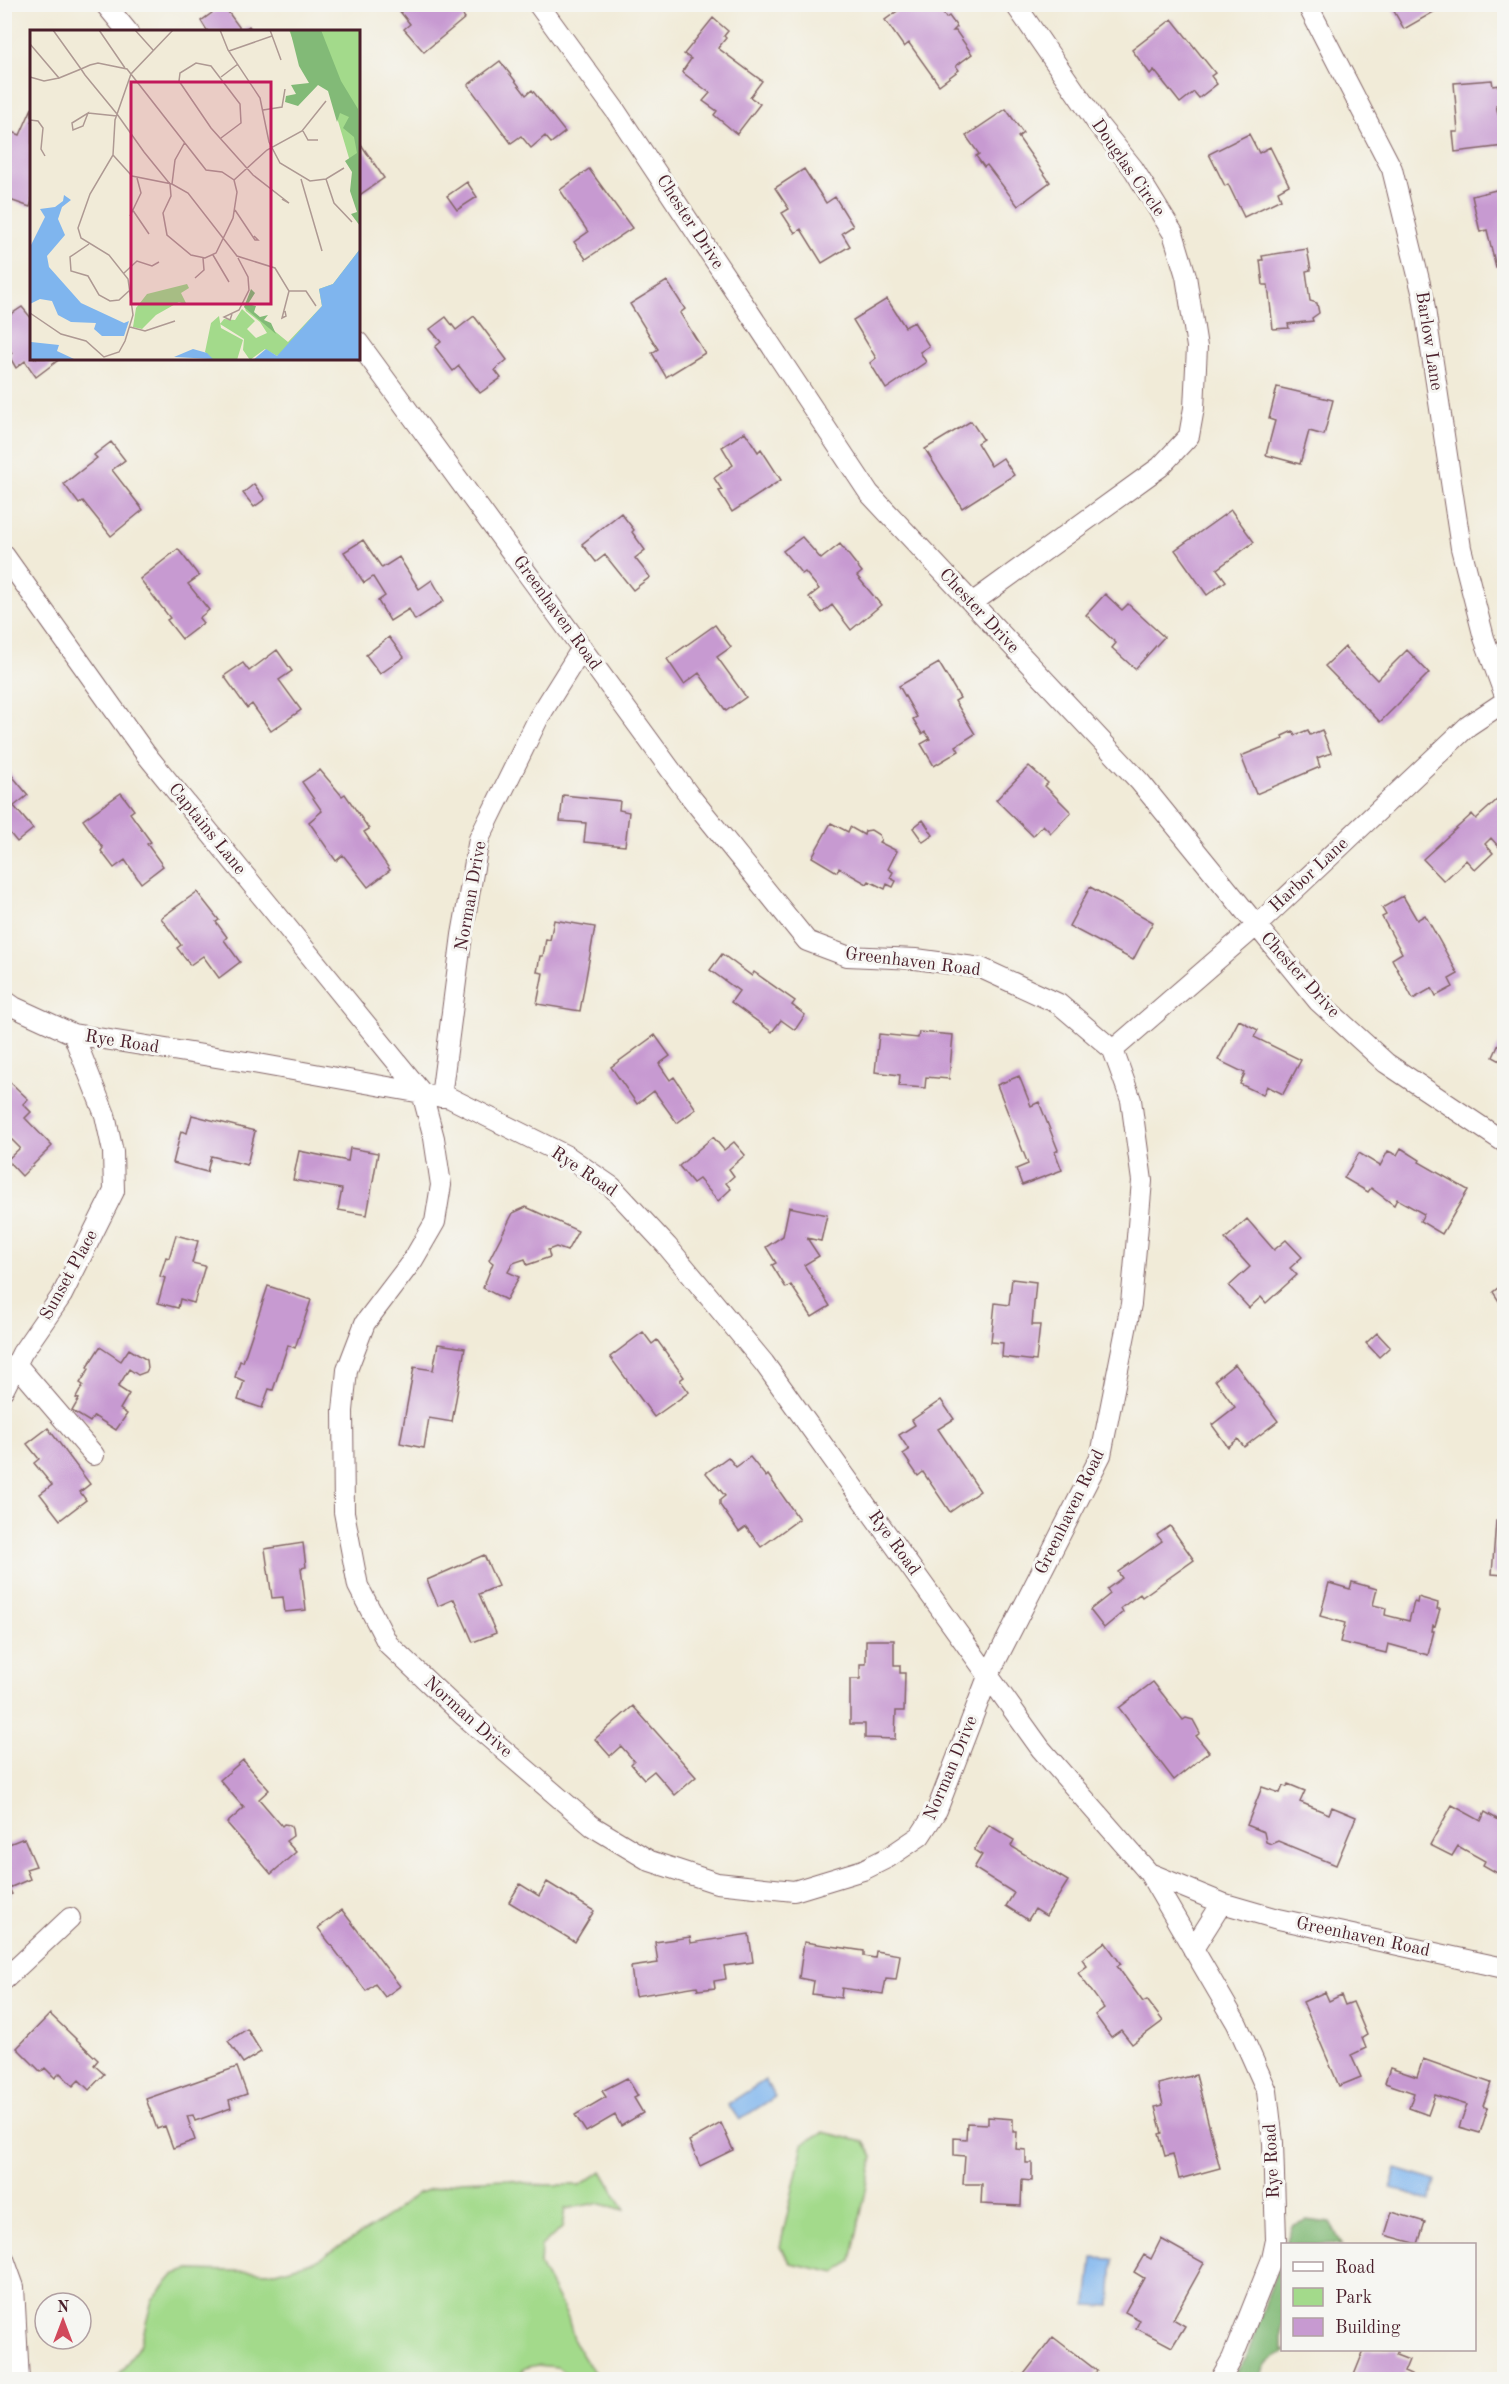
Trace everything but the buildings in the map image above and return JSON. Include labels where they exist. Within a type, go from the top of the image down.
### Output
[{"type":"street","points":[[105,4],[126,30]]},
{"type":"street","name":"Chester Drive","points":[[538,4],[615,110],[869,493],[1140,782],[1318,1000],[1386,1063],[1504,1142]]},
{"type":"street","name":"Douglas Circle","points":[[972,603],[1160,467],[1189,436],[1194,408],[1197,347],[1186,276],[1173,233],[1133,168],[1097,123],[1015,4]]},
{"type":"street","name":"Barlow Lane","points":[[1307,4],[1392,169],[1423,296],[1461,548],[1484,638],[1504,693]]},
{"type":"street","name":"Greenhaven Road","points":[[360,345],[689,795],[807,941],[847,956],[916,959],[981,968],[1059,1004],[1113,1050],[1131,1100],[1143,1181],[1129,1315],[1101,1455],[989,1674],[1041,1749],[1149,1873],[1222,1903],[1274,1918],[1504,1968]]},
{"type":"street","name":"Captains Lane","points":[[4,555],[145,753],[432,1095]]},
{"type":"street","name":"Norman Drive","points":[[582,648],[539,717],[479,839],[432,1095],[434,1138],[441,1185],[435,1222],[412,1260],[365,1323],[347,1370],[343,1411],[344,1512],[357,1586],[388,1644],[490,1738],[592,1826],[650,1861],[717,1883],[794,1891],[863,1870],[889,1857],[920,1836],[945,1791],[989,1674]]},
{"type":"street","name":"Harbor Lane","points":[[1113,1050],[1256,926],[1468,726],[1504,702]]},
{"type":"street","name":"Rye Road","points":[[4,1000],[14,1007],[73,1034],[450,1098],[567,1156],[612,1187],[667,1246],[764,1363],[989,1674]]},
{"type":"street","name":"Sunset Place","points":[[4,1389],[21,1353],[62,1295],[114,1191],[113,1152],[105,1115],[73,1034]]},
{"type":"street","points":[[16,1364],[94,1455]]},
{"type":"street","name":"Rye Road","points":[[1149,1873],[1237,2024],[1267,2091],[1273,2143],[1276,2240],[1272,2259],[1232,2359],[1220,2379]]},
{"type":"street","points":[[1193,1949],[1222,1903]]},
{"type":"street","points":[[4,1980],[70,1918]]},
{"type":"street","points":[[4,2259],[14,2287],[19,2379]]},
{"type":"green space","points":[[823,2132],[864,2142],[873,2157],[851,2261],[836,2273],[791,2263],[780,2247],[803,2144]]},
{"type":"green space","points":[[602,2171],[625,2210],[597,2203],[565,2209],[562,2228],[541,2246],[540,2265],[568,2318],[575,2343],[601,2379],[574,2379],[557,2367],[537,2365],[524,2368],[515,2380],[116,2379],[141,2343],[152,2300],[175,2274],[190,2270],[276,2272],[316,2261],[382,2221],[418,2193],[460,2181],[505,2179],[537,2185],[580,2185]]},
{"type":"green space","points":[[1306,2220],[1330,2223],[1341,2243],[1286,2243],[1292,2226]]},
{"type":"green space","points":[[1281,2258],[1281,2351],[1286,2351],[1270,2360],[1260,2379],[1231,2380],[1247,2356]]},
{"type":"water","points":[[765,2080],[775,2097],[739,2120],[728,2104]]},
{"type":"water","points":[[1396,2169],[1436,2181],[1430,2201],[1390,2188]]},
{"type":"water","points":[[1092,2258],[1113,2259],[1110,2306],[1087,2305]]}]
